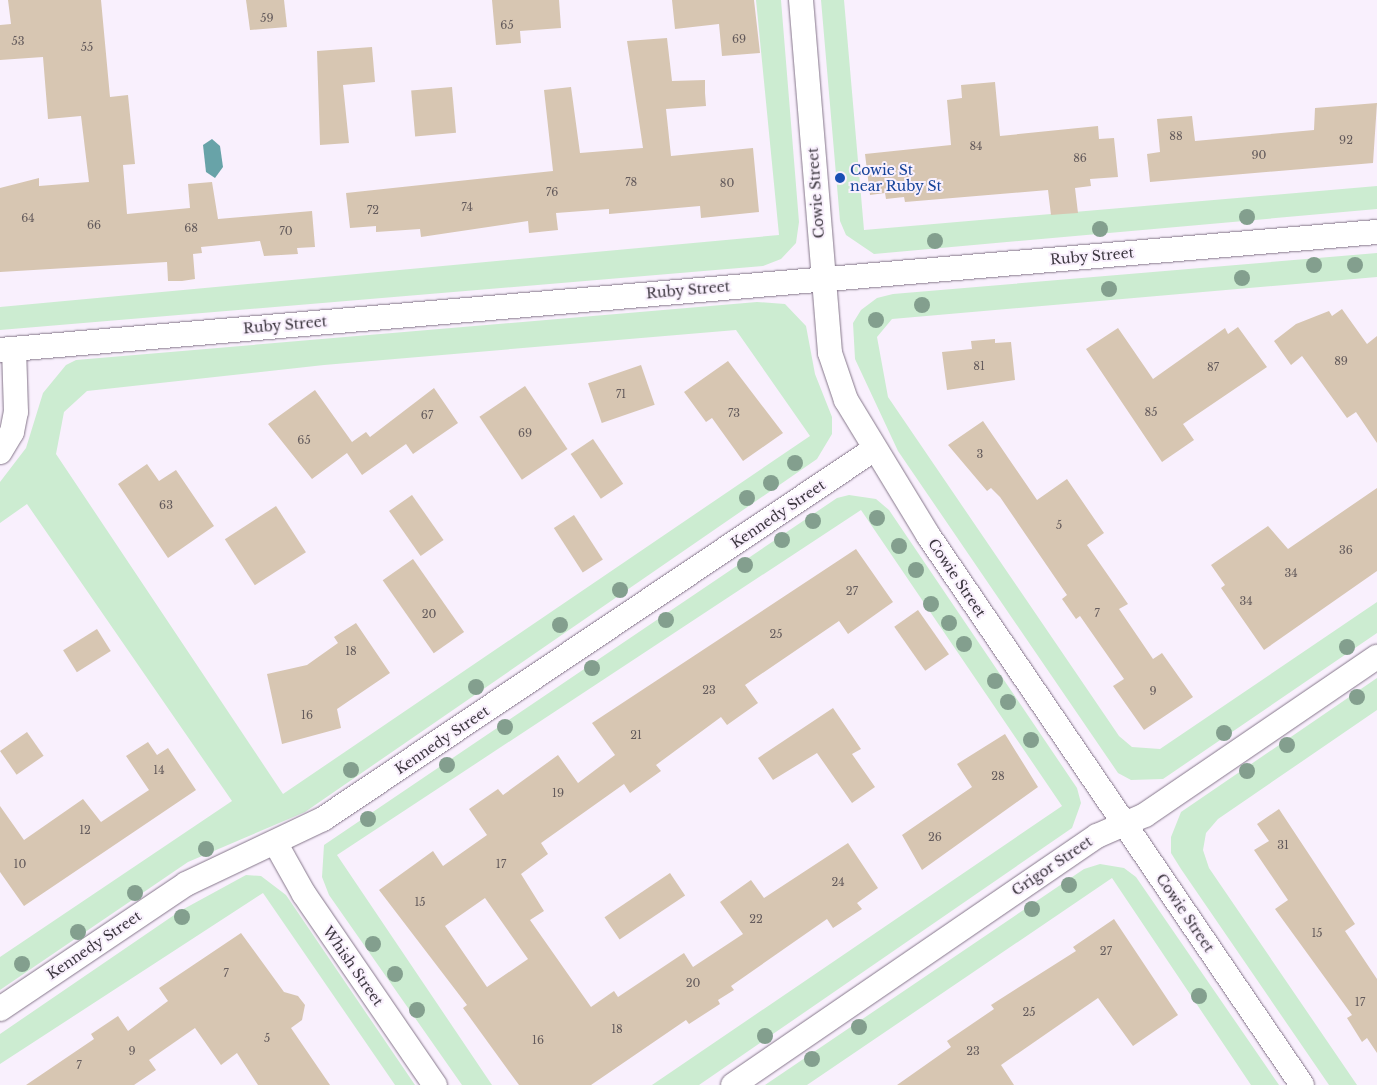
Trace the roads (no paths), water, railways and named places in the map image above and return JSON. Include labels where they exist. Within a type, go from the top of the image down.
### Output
[{"type":"street","name":"Cowie Street","points":[[801,0],[822,280],[830,353],[846,400],[873,450],[1302,1085]]},
{"type":"street","name":"Ruby Street","points":[[7,349],[1377,232]]},
{"type":"street","points":[[0,452],[12,432],[16,412],[7,349]]},
{"type":"street","name":"Kennedy Street","points":[[0,1008],[186,884],[276,844],[323,819],[873,450]]},
{"type":"street","name":"Grigor Street","points":[[733,1085],[1096,836],[1145,815],[1377,657]]},
{"type":"street","name":"Whish Street","points":[[276,844],[304,894],[435,1085]]},
{"type":"water","points":[[212,139],[220,146],[223,167],[215,178],[206,172],[203,145]]},
{"type":"place","name":"Cowie St near Ruby St","points":[[840,178]]}]
